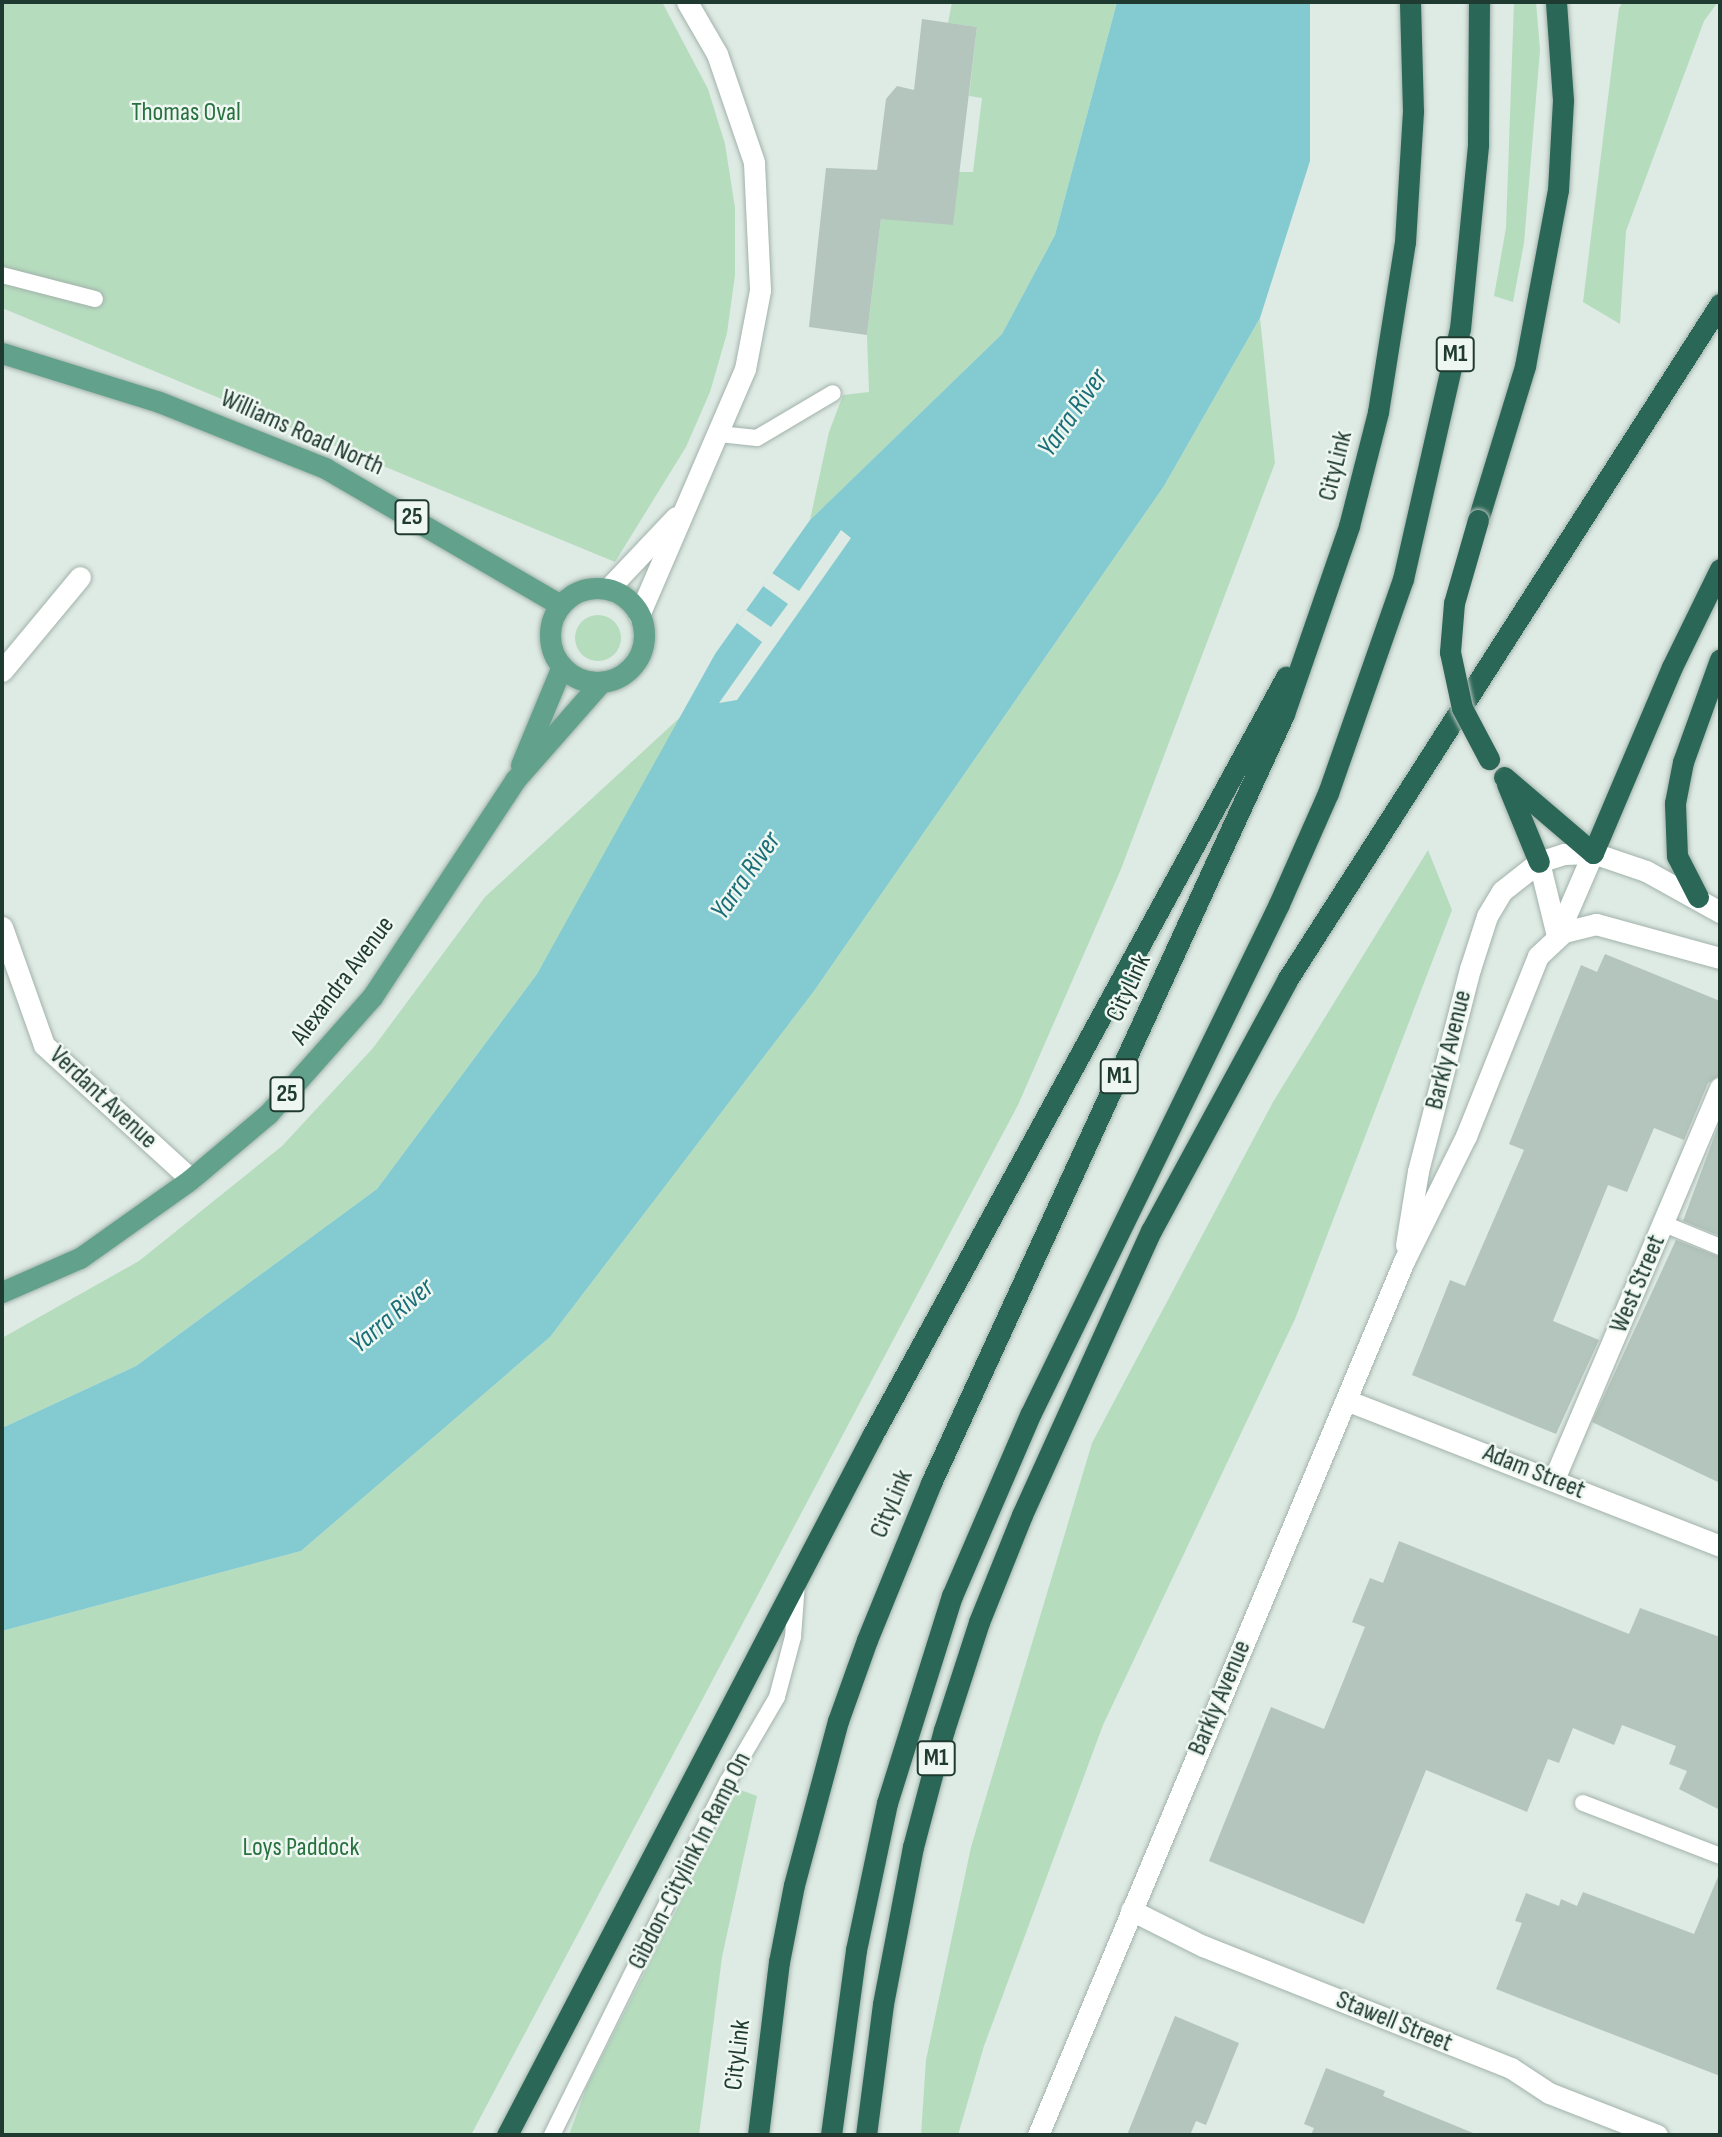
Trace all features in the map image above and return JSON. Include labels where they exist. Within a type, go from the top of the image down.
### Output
[{"type":"highway","name":"CityLink","points":[[758,2135],[779,1962],[794,1885],[835,1733],[867,1640],[931,1483],[1247,800],[1323,610],[1368,456],[1398,301],[1411,173],[1410,2]]},
{"type":"highway","name":"M1","points":[[831,2135],[856,1950],[887,1802],[952,1596],[1031,1413],[1279,904],[1332,780],[1403,579],[1460,329],[1478,144],[1479,2]]},
{"type":"highway","points":[[1556,2],[1563,100],[1558,190],[1528,354],[1454,603],[1450,652],[1462,708],[1489,759],[1504,777],[1593,853],[1677,656],[1720,569]]},
{"type":"highway","name":"M1","points":[[866,2135],[883,2004],[913,1847],[944,1730],[979,1622],[1022,1515],[1151,1231],[1287,980],[1720,304]]},
{"type":"highway","points":[[507,2135],[797,1578],[1323,610]]},
{"type":"highway","points":[[1698,897],[1677,856],[1675,803],[1685,753],[1720,659]]},
{"type":"highway","points":[[1504,777],[1539,862]]},
{"type":"main road","name":"Williams Road North","points":[[2,353],[159,402],[325,468],[561,605]]},
{"type":"main road","points":[[601,682],[585,680],[562,666],[551,648],[550,633],[561,605],[582,590],[608,589],[631,603],[639,615]]},
{"type":"main road","name":"25","points":[[601,682],[628,670],[637,658],[643,637],[639,615]]},
{"type":"main road","name":"Alexandra Avenue","points":[[515,780],[562,666]]},
{"type":"main road","name":"Alexandra Avenue","points":[[2,1292],[80,1258],[191,1179],[276,1105],[372,997],[515,780],[601,682]]},
{"type":"street","points":[[639,615],[745,369],[757,303],[760,226],[754,162],[738,106],[717,54],[687,2]]},
{"type":"street","points":[[608,589],[689,503]]},
{"type":"street","points":[[2,671],[80,577]]},
{"type":"street","points":[[1593,853],[1626,863],[1698,897],[1720,912]]},
{"type":"street","name":"Barkly Avenue","points":[[1038,2135],[1404,1261],[1466,1136],[1538,956],[1558,936],[1593,853],[1564,854],[1539,862],[1497,897],[1478,940],[1418,1171],[1404,1261]]},
{"type":"street","points":[[1539,862],[1558,936],[1582,926],[1614,926],[1720,958]]},
{"type":"street","name":"Verdant Avenue","points":[[2,927],[44,1045],[191,1179]]},
{"type":"street","name":"West Street","points":[[1554,1479],[1720,1088]]},
{"type":"street","name":"Adam Street","points":[[1346,1400],[1720,1546]]},
{"type":"street","name":"Stawell Street","points":[[1131,1910],[1203,1946],[1511,2068],[1549,2094],[1650,2134]]},
{"type":"lane","points":[[2,275],[95,299]]},
{"type":"lane","points":[[719,434],[757,438],[833,393]]},
{"type":"lane","points":[[1664,1224],[1720,1247]]},
{"type":"lane","name":"Gibdon-Citylink In Ramp On","points":[[552,2135],[728,1781],[777,1697],[793,1637],[797,1578]]},
{"type":"lane","points":[[1583,1803],[1720,1857]]},
{"type":"green space","name":"Thomas Oval","points":[[2,2],[662,2],[708,89],[725,144],[735,208],[735,275],[727,333],[710,392],[686,447],[615,562],[2,308]]},
{"type":"green space","points":[[952,2],[1117,2],[1055,235],[1002,334],[810,520],[829,432],[843,395],[869,392],[867,335],[881,219],[959,172],[973,172],[982,98],[969,96],[977,27],[948,23]]},
{"type":"green space","points":[[1514,2],[1536,2],[1540,50],[1524,243],[1513,302],[1494,296],[1506,228]]},
{"type":"green space","points":[[1623,2],[1718,2],[1704,21],[1626,231],[1620,324],[1583,302],[1619,8]]},
{"type":"green space","name":"Loys Paddock","points":[[1260,318],[1275,463],[1121,869],[1018,1105],[471,2135],[2,2135],[2,1631],[301,1551],[550,1337],[814,991],[1164,486]]},
{"type":"green space","points":[[598,615],[614,622],[621,638],[614,654],[598,661],[582,654],[575,638],[582,622]]},
{"type":"green space","points":[[688,710],[537,974],[377,1189],[136,1366],[2,1428],[2,1338],[139,1261],[282,1146],[373,1048],[485,897]]},
{"type":"green space","points":[[1428,850],[1452,910],[1295,1319],[1103,1725],[984,2046],[958,2135],[921,2135],[926,2060],[971,1847],[1092,1443],[1273,1102]]},
{"type":"green space","points":[[738,1789],[757,1796],[722,1957],[699,2135],[569,2135],[587,2086]]},
{"type":"water","name":"Yarra River","points":[[1117,2],[1310,2],[1310,161],[1260,318],[1164,486],[814,991],[550,1337],[301,1551],[2,1631],[2,1428],[136,1366],[377,1189],[537,974],[715,654],[810,520],[1002,334],[1055,235]]},
{"type":"pier","points":[[841,530],[851,538],[737,700],[719,703],[762,642],[737,623],[746,610],[771,627],[788,604],[763,586],[772,573],[799,591]]},
{"type":"building","points":[[922,19],[977,27],[953,225],[881,219],[867,335],[809,327],[826,168],[877,170],[886,99],[897,86],[914,90]]},
{"type":"building","points":[[1605,954],[1720,1001],[1720,1075],[1708,1083],[1684,1140],[1654,1128],[1627,1192],[1608,1185],[1553,1321],[1599,1340],[1556,1434],[1412,1375],[1450,1280],[1465,1286],[1524,1150],[1509,1144],[1581,965],[1597,972]]},
{"type":"building","points":[[1720,1121],[1720,1236],[1683,1221]]},
{"type":"building","points":[[1676,1240],[1720,1257],[1720,1483],[1592,1422]]},
{"type":"building","points":[[1399,1541],[1629,1634],[1640,1608],[1720,1637],[1720,1810],[1679,1789],[1687,1771],[1669,1764],[1676,1746],[1622,1725],[1614,1745],[1573,1728],[1559,1763],[1548,1759],[1527,1812],[1426,1770],[1364,1924],[1209,1861],[1271,1707],[1324,1729],[1365,1627],[1352,1622],[1370,1578],[1383,1583]]},
{"type":"building","points":[[1720,1872],[1720,2076],[1496,1989],[1522,1923],[1515,1921],[1526,1893],[1559,1906],[1561,1899],[1577,1906],[1583,1892],[1694,1934]]},
{"type":"building","points":[[1175,2016],[1239,2043],[1206,2125],[1196,2121],[1190,2135],[1127,2135]]},
{"type":"building","points":[[1326,2068],[1385,2091],[1383,2096],[1478,2135],[1311,2135],[1314,2128],[1304,2124]]}]
